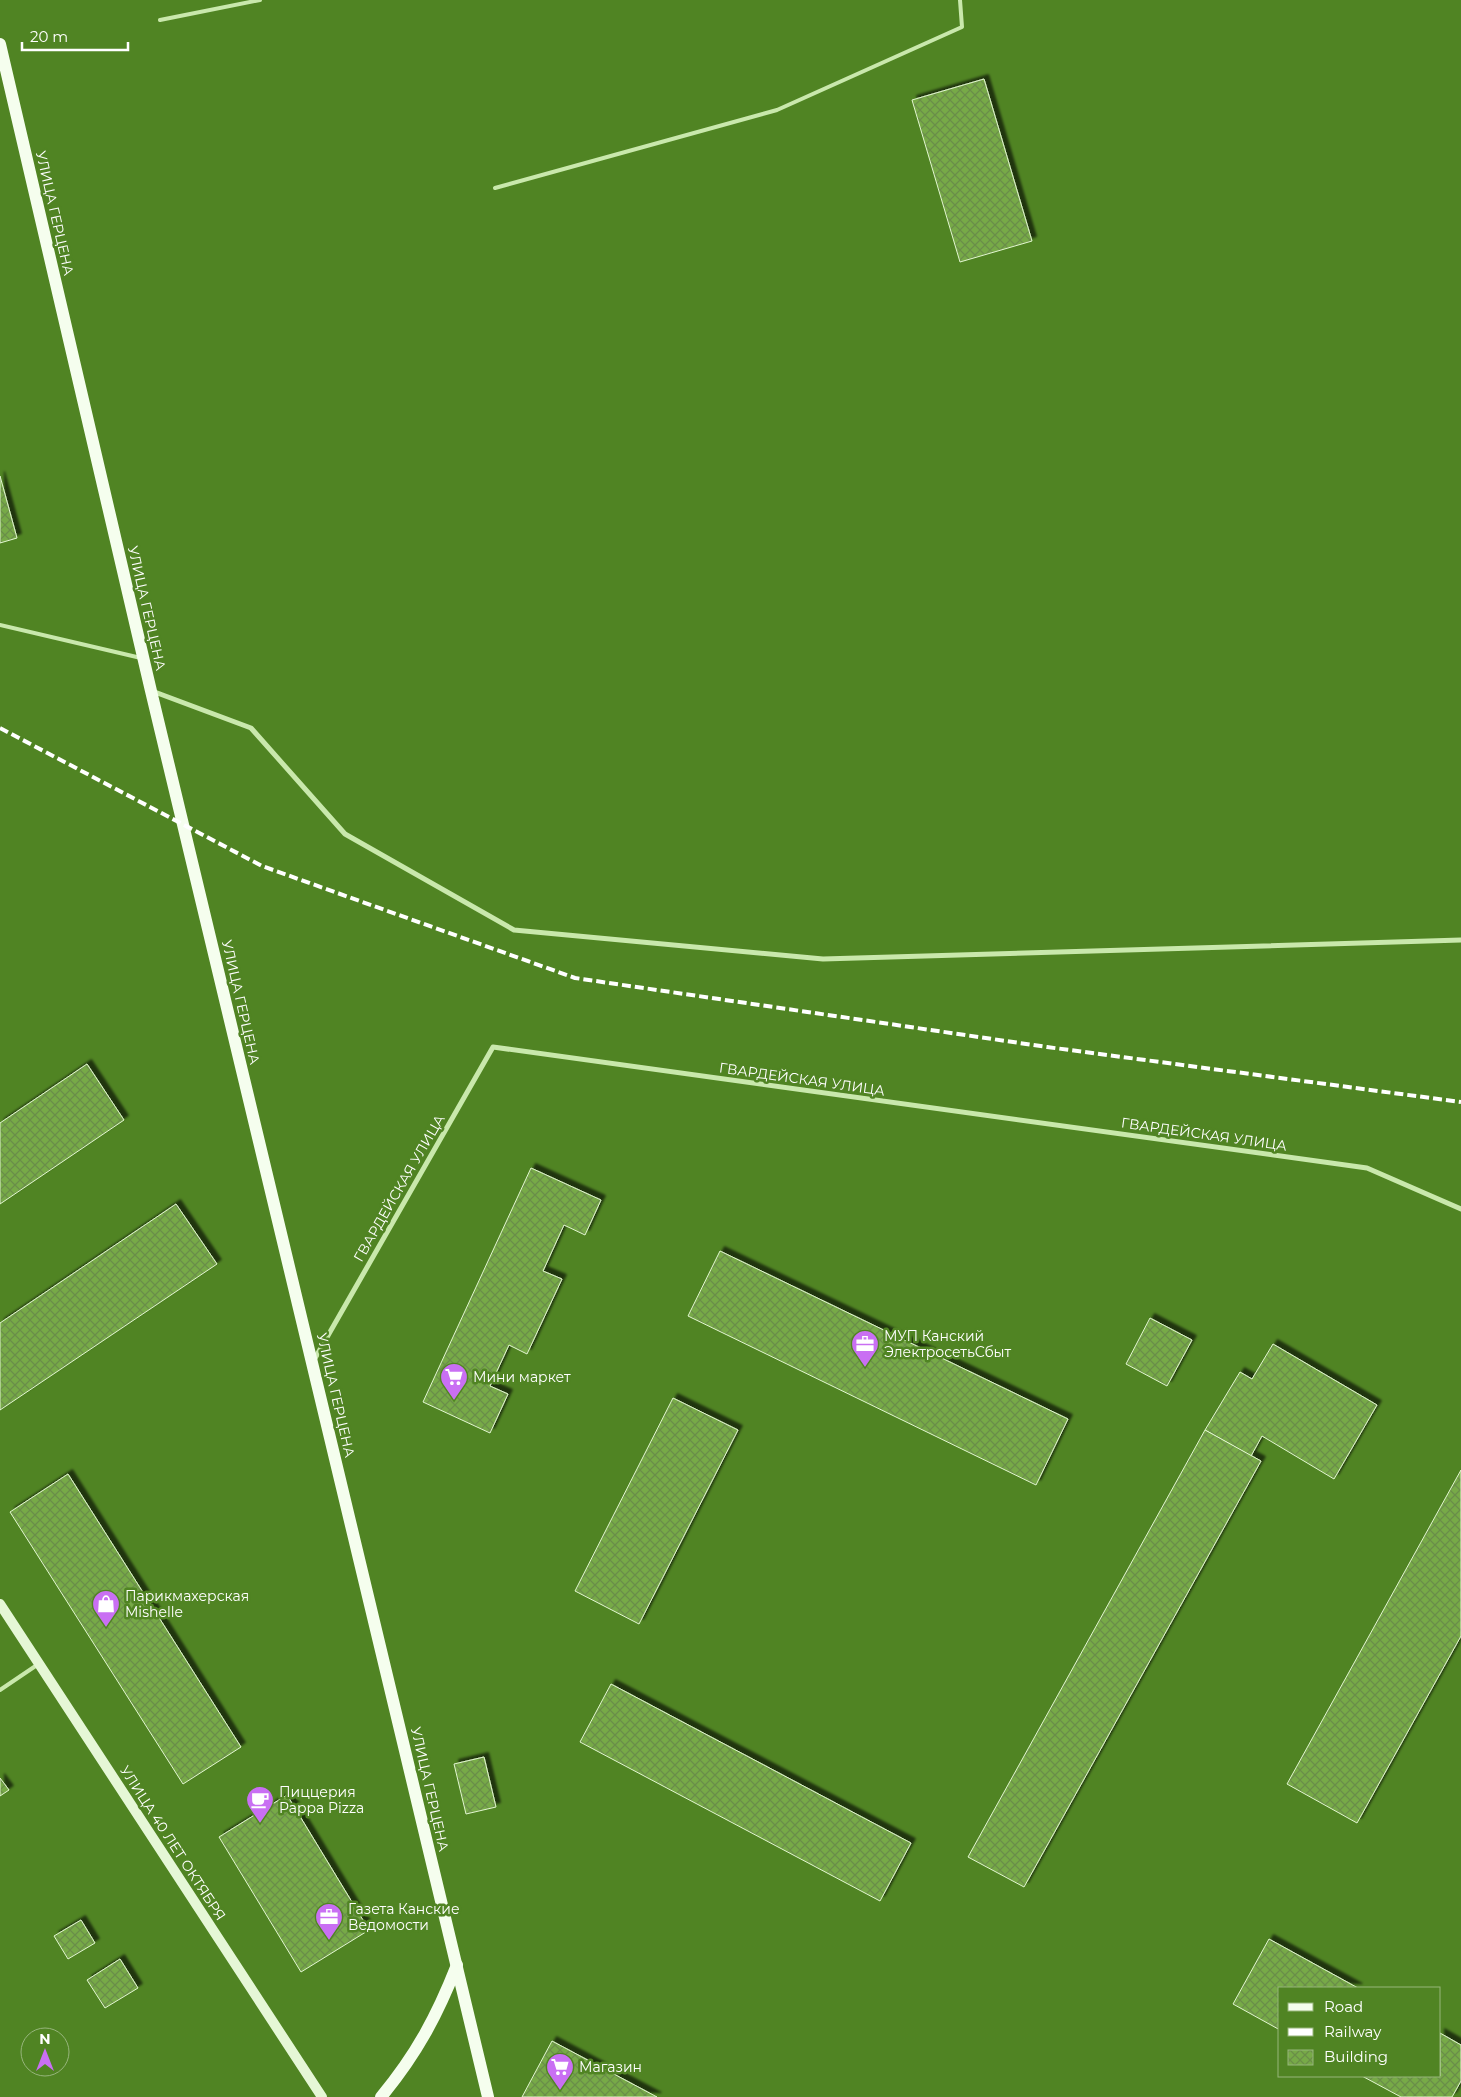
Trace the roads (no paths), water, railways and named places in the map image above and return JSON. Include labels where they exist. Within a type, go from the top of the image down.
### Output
[{"type":"main road","name":"УЛИЦА ГЕРЦЕНА","points":[[0,44],[151,691],[488,2097]]},
{"type":"main road","name":"УЛИЦА 40 ЛЕТ ОКТЯБРЯ","points":[[0,1604],[322,2097]]},
{"type":"main road","points":[[381,2097],[421,2043],[441,2004],[457,1965]]},
{"type":"street","points":[[151,691],[251,728],[345,834],[514,930],[823,959],[1461,940]]},
{"type":"street","name":"ГВАРДЕЙСКАЯ УЛИЦА","points":[[312,1362],[493,1047],[1367,1168],[1461,1209]]},
{"type":"lane","points":[[160,20],[260,0]]},
{"type":"lane","points":[[495,188],[777,110],[962,27],[960,0]]},
{"type":"lane","points":[[0,624],[144,658]]},
{"type":"lane","points":[[0,1690],[40,1663]]},
{"type":"railway","points":[[0,728],[262,866],[575,978],[1047,1047],[1461,1102]]},
{"type":"place","name":"МУП Канский ЭлектросетьСбыт","points":[[865,1368]]},
{"type":"place","name":"Мини маркет","points":[[454,1401]]},
{"type":"place","name":"Парикмахерская Mishelle","points":[[106,1628]]},
{"type":"place","name":"Пиццерия Pappa Pizza","points":[[260,1824]]},
{"type":"place","name":"Газета Канские Ведомости","points":[[329,1941]]},
{"type":"place","name":"Магазин","points":[[560,2091]]}]
